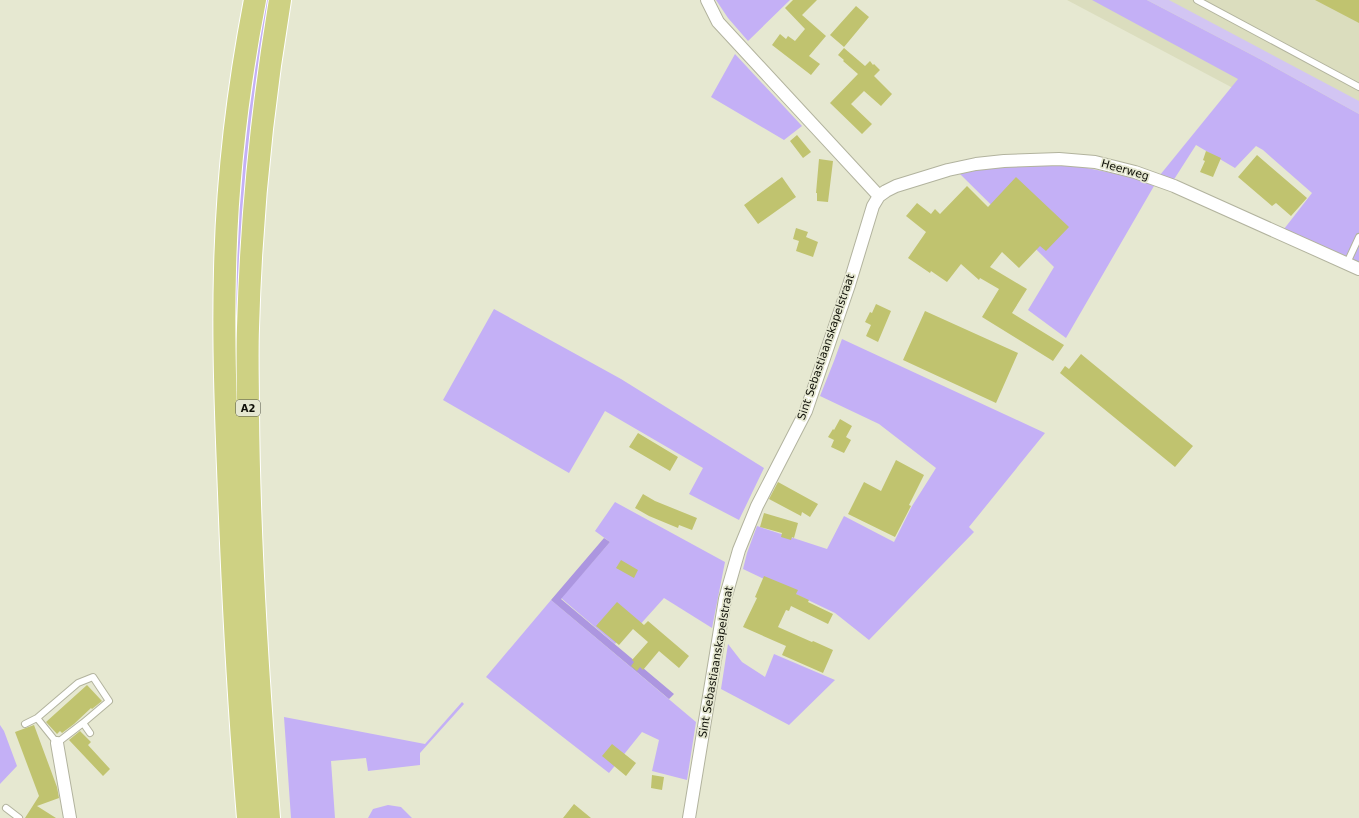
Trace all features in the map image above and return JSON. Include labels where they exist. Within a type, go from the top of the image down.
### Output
[{"type":"highway","name":"A2","points":[[248,818],[231,548],[224,321],[225,269],[234,148],[250,25],[255,0]]},
{"type":"highway","name":"A2","points":[[269,818],[263,746],[251,547],[248,329],[255,207],[266,97],[280,0]]},
{"type":"street","points":[[707,0],[718,22],[879,196]]},
{"type":"street","name":"Heerweg","points":[[879,196],[896,186],[948,170],[976,164],[1004,161],[1059,159],[1095,162],[1135,172],[1174,186],[1359,269]]},
{"type":"street","name":"Sint Sebastiaanskapelstraat","points":[[689,818],[725,599],[739,550],[757,506],[806,411],[849,285],[873,206],[879,196]]},
{"type":"street","points":[[58,743],[70,818]]},
{"type":"lane","points":[[1196,0],[1359,87]]},
{"type":"lane","points":[[1347,263],[1359,237]]},
{"type":"lane","points":[[25,724],[37,718],[78,683],[93,677],[109,701],[58,743],[37,718]]},
{"type":"lane","points":[[83,723],[90,733]]},
{"type":"lane","points":[[6,808],[19,818]]},
{"type":"shaded area","points":[[263,0],[274,0],[239,399],[234,406],[234,293],[242,132]]},
{"type":"shaded area","points":[[716,0],[790,0],[748,41],[728,18]]},
{"type":"shaded area","points":[[1067,0],[1359,0],[1359,155]]},
{"type":"shaded area","points":[[1092,0],[1147,0],[1256,57],[1359,114],[1359,263],[1284,229],[1312,193],[1263,150],[1256,146],[1235,168],[1196,145],[1173,181],[1160,175],[1238,79]]},
{"type":"shaded area","points":[[1147,0],[1169,0],[1359,101],[1359,114],[1256,57]]},
{"type":"shaded area","points":[[735,54],[802,126],[784,140],[711,97]]},
{"type":"shaded area","points":[[1031,163],[1072,165],[1132,177],[1154,186],[1066,338],[1028,310],[1054,267],[960,174],[983,169]]},
{"type":"shaded area","points":[[494,309],[621,379],[764,468],[739,520],[689,494],[703,468],[605,411],[569,473],[443,400]]},
{"type":"shaded area","points":[[842,339],[1045,433],[969,527],[974,532],[869,640],[835,613],[743,569],[757,526],[827,549],[844,516],[894,542],[912,506],[936,468],[879,424],[820,396]]},
{"type":"shaded area","points":[[615,502],[725,562],[712,628],[664,598],[637,628],[630,624],[615,644],[561,598],[610,542],[595,531]]},
{"type":"shaded area","points":[[604,538],[610,542],[561,599],[674,694],[669,699],[551,600]]},
{"type":"shaded area","points":[[551,600],[696,722],[687,780],[652,771],[659,740],[642,732],[609,773],[486,677]]},
{"type":"shaded area","points":[[728,644],[742,662],[765,677],[774,654],[835,680],[789,725],[721,689]]},
{"type":"shaded area","points":[[462,702],[464,704],[420,753],[420,765],[368,771],[366,758],[331,761],[335,818],[291,818],[284,717],[425,744]]},
{"type":"shaded area","points":[[0,725],[4,731],[17,766],[0,784]]},
{"type":"shaded area","points":[[388,805],[401,807],[412,818],[368,818],[373,809]]},
{"type":"building","points":[[793,0],[817,0],[802,15],[826,36],[809,56],[820,64],[811,75],[772,45],[780,34],[786,39],[788,36],[795,41],[805,29],[785,8]]},
{"type":"building","points":[[1315,0],[1359,0],[1359,23]]},
{"type":"building","points":[[856,6],[869,17],[844,47],[830,35]]},
{"type":"building","points":[[844,48],[865,66],[870,61],[873,65],[874,64],[880,70],[874,76],[892,94],[881,106],[864,91],[851,104],[872,124],[862,134],[830,103],[858,74],[838,55]]},
{"type":"building","points":[[797,135],[811,152],[803,158],[790,141]]},
{"type":"building","points":[[1206,151],[1221,158],[1213,177],[1200,172],[1205,161],[1203,160]]},
{"type":"building","points":[[1257,155],[1307,198],[1291,216],[1276,203],[1272,206],[1238,177]]},
{"type":"building","points":[[819,159],[833,161],[828,202],[817,201],[816,193]]},
{"type":"building","points":[[782,177],[796,197],[758,224],[744,205]]},
{"type":"building","points":[[1016,177],[1069,227],[1046,251],[1040,246],[1019,268],[1002,252],[990,267],[1027,289],[1012,313],[1064,345],[1053,361],[982,317],[999,289],[980,278],[979,280],[961,264],[947,282],[931,271],[930,273],[908,258],[926,232],[906,216],[917,203],[931,214],[935,209],[940,214],[967,186],[988,207]]},
{"type":"building","points":[[796,228],[808,232],[806,237],[818,242],[813,257],[796,251],[799,241],[793,239]]},
{"type":"building","points":[[876,304],[891,311],[878,342],[866,336],[871,325],[865,322],[870,312],[872,313]]},
{"type":"building","points":[[925,311],[1018,353],[996,403],[903,360]]},
{"type":"building","points":[[1081,354],[1193,446],[1175,467],[1060,373],[1065,366],[1069,369]]},
{"type":"building","points":[[840,419],[852,426],[846,437],[851,440],[844,453],[831,447],[834,440],[828,437]]},
{"type":"building","points":[[638,433],[678,457],[670,471],[629,447]]},
{"type":"building","points":[[896,460],[924,475],[909,505],[911,506],[895,537],[848,514],[864,482],[881,491]]},
{"type":"building","points":[[778,482],[818,504],[810,517],[802,512],[801,516],[769,499]]},
{"type":"building","points":[[643,494],[655,501],[697,518],[692,530],[679,525],[678,528],[649,516],[635,508]]},
{"type":"building","points":[[764,513],[798,523],[794,538],[792,537],[791,540],[781,537],[782,533],[760,527]]},
{"type":"building","points":[[621,560],[638,570],[634,578],[616,568]]},
{"type":"building","points":[[764,576],[798,590],[796,594],[809,600],[808,602],[833,614],[828,624],[791,606],[789,611],[786,610],[778,627],[833,650],[823,673],[782,655],[786,646],[743,627],[757,598],[755,597]]},
{"type":"building","points":[[617,602],[644,625],[648,621],[689,656],[679,668],[659,651],[643,670],[640,667],[637,671],[631,666],[634,662],[632,660],[648,642],[633,629],[619,645],[596,626]]},
{"type":"building","points":[[87,685],[102,701],[92,709],[91,708],[62,733],[60,731],[57,734],[46,722]]},
{"type":"building","points":[[34,725],[57,787],[59,798],[37,806],[56,818],[25,818],[39,796],[15,732]]},
{"type":"building","points":[[80,731],[91,742],[88,745],[110,769],[103,776],[69,740]]},
{"type":"building","points":[[612,744],[636,763],[626,776],[602,756]]},
{"type":"building","points":[[652,775],[664,777],[662,790],[651,788]]},
{"type":"building","points":[[574,804],[591,818],[563,818]]}]
